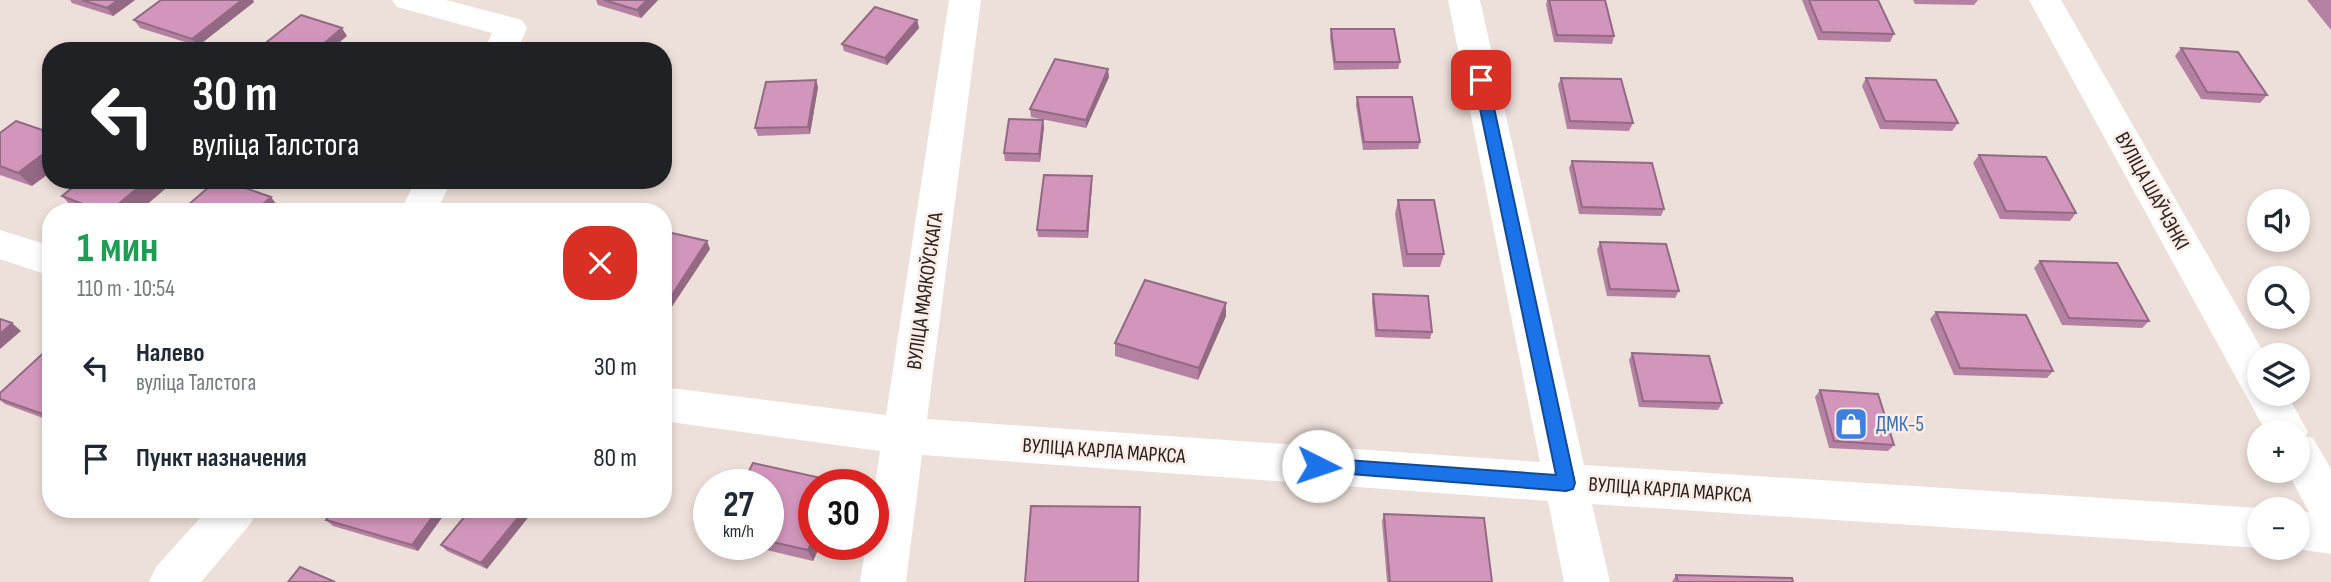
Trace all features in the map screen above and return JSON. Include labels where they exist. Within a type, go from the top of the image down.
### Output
[{"type":"street","points":[[408,0],[511,28],[504,42]]},
{"type":"street","name":"ВУЛІЦА МАЯКОЎСКАГА","points":[[883,582],[965,0]]},
{"type":"street","points":[[1464,0],[1587,582]]},
{"type":"street","name":"ВУЛІЦА ШАЎЧЭНКІ","points":[[2045,0],[2247,361]]},
{"type":"street","points":[[0,244],[42,258]]},
{"type":"street","name":"ВУЛІЦА КАРЛА МАРКСА","points":[[672,405],[905,436],[2247,527]]},
{"type":"street","points":[[2310,472],[2331,510]]},
{"type":"street","points":[[172,582],[228,518]]},
{"type":"street","points":[[2310,532],[2331,534]]},
{"type":"building","points":[[82,0],[118,0],[107,8]]},
{"type":"building","points":[[161,0],[242,0],[192,39],[134,20]]},
{"type":"building","points":[[604,0],[647,0],[637,10]]},
{"type":"building","points":[[1549,0],[1605,0],[1614,36],[1557,35]]},
{"type":"building","points":[[1809,0],[1878,0],[1894,34],[1822,32]]},
{"type":"building","points":[[875,7],[917,20],[885,58],[842,44]]},
{"type":"building","points":[[301,15],[342,28],[326,42],[267,42]]},
{"type":"building","points":[[1331,29],[1394,29],[1400,62],[1335,62]]},
{"type":"building","points":[[2181,48],[2238,52],[2267,95],[2207,92]]},
{"type":"building","points":[[1055,59],[1108,69],[1086,120],[1030,109]]},
{"type":"building","points":[[1561,78],[1621,79],[1633,123],[1570,121]]},
{"type":"building","points":[[1866,78],[1936,80],[1958,123],[1885,121]]},
{"type":"building","points":[[816,80],[808,127],[755,128],[766,82]]},
{"type":"building","points":[[1357,97],[1412,97],[1420,142],[1364,142]]},
{"type":"building","points":[[1009,119],[1043,120],[1039,154],[1004,153]]},
{"type":"building","points":[[16,121],[42,130],[42,155],[18,173],[0,166],[0,133]]},
{"type":"building","points":[[1979,155],[2046,157],[2076,213],[2006,211]]},
{"type":"building","points":[[1572,161],[1652,163],[1664,209],[1582,207]]},
{"type":"building","points":[[1044,175],[1092,176],[1087,231],[1037,230]]},
{"type":"building","points":[[71,189],[136,189],[120,203],[80,203],[62,196]]},
{"type":"building","points":[[207,189],[248,189],[271,197],[264,203],[190,203]]},
{"type":"building","points":[[1398,200],[1434,200],[1444,254],[1407,254]]},
{"type":"building","points":[[672,233],[707,241],[672,295]]},
{"type":"building","points":[[1600,242],[1666,244],[1679,291],[1610,289]]},
{"type":"building","points":[[2040,261],[2117,263],[2149,321],[2069,318]]},
{"type":"building","points":[[1145,280],[1226,303],[1199,368],[1115,343]]},
{"type":"building","points":[[1373,294],[1428,296],[1432,332],[1377,330]]},
{"type":"building","points":[[1936,312],[2026,315],[2053,371],[1960,368]]},
{"type":"building","points":[[0,319],[12,323],[0,334]]},
{"type":"building","points":[[1632,353],[1709,356],[1722,403],[1643,401]]},
{"type":"building","points":[[42,354],[42,414],[0,399],[0,393]]},
{"type":"building","name":"ДМК-5","points":[[1820,390],[1878,394],[1894,445],[1834,441]]},
{"type":"building","points":[[753,463],[780,469],[750,469]]},
{"type":"building","points":[[784,470],[798,473],[798,548],[784,545]]},
{"type":"building","points":[[1031,506],[1140,507],[1138,582],[1025,582]]},
{"type":"building","points":[[1384,514],[1484,518],[1492,582],[1390,582]]},
{"type":"building","points":[[328,518],[432,518],[412,545],[326,520]]},
{"type":"building","points":[[464,518],[518,518],[481,563],[441,545]]},
{"type":"building","points":[[300,567],[335,582],[288,582]]},
{"type":"building","points":[[1676,575],[1792,578],[1793,582],[1678,582]]},
{"type":"place","name":"ДМК-5","points":[[1851,424]]},
{"type":"route","points":[[1318,466],[1566,483],[1481,80]]}]
